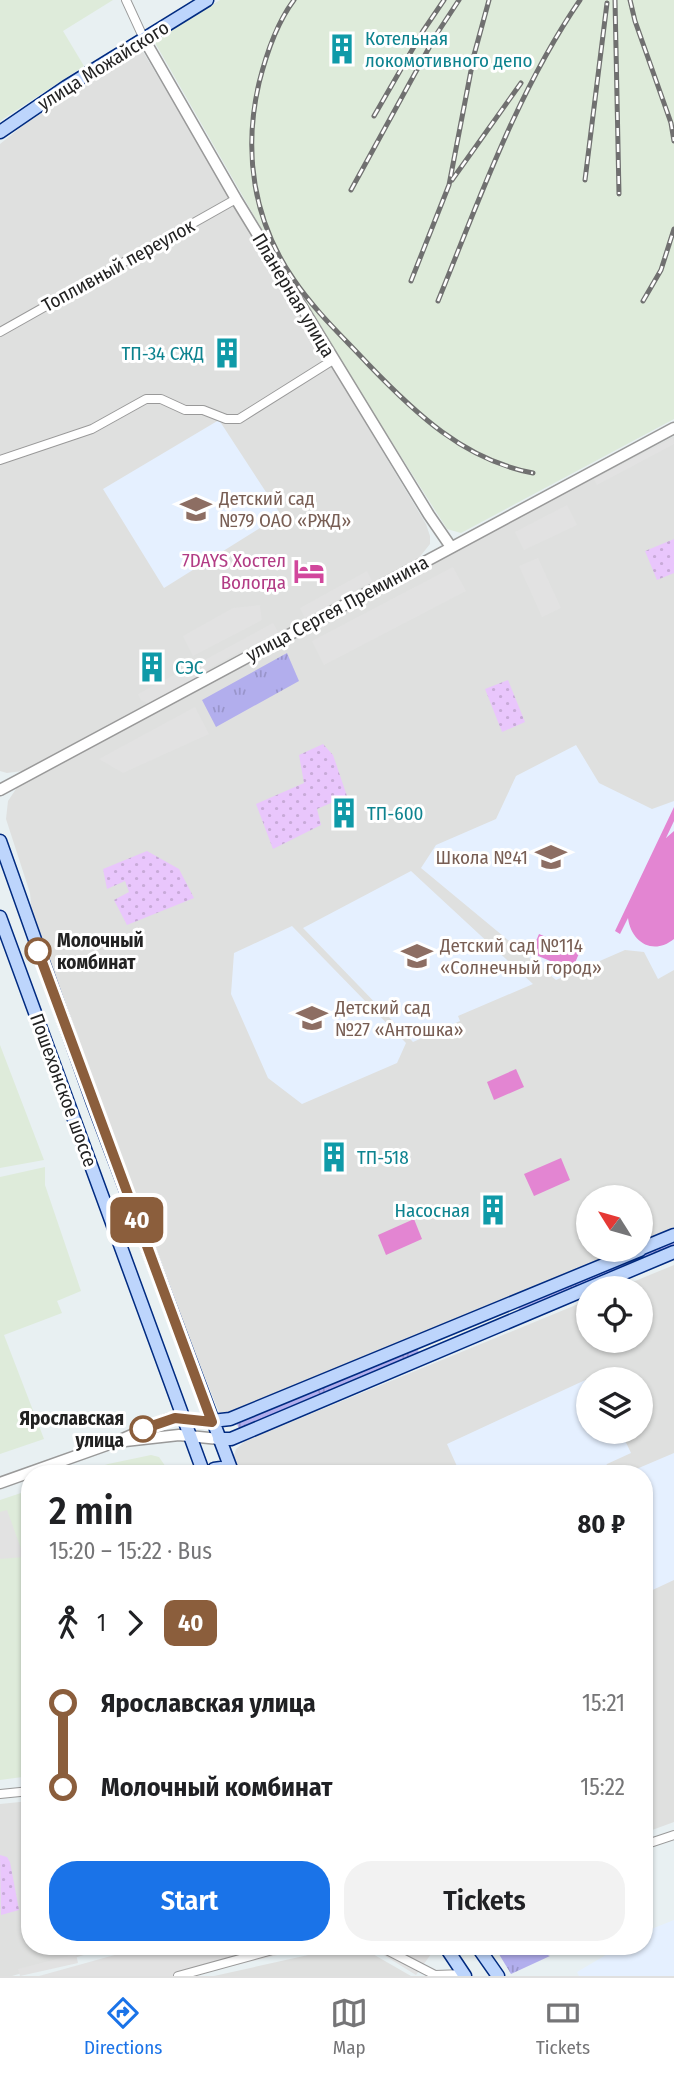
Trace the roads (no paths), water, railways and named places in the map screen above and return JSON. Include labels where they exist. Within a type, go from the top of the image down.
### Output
[{"type":"main road","name":"улица Можайского","points":[[0,132],[36,106],[207,0]]},
{"type":"main road","name":"Пошехонское шоссе","points":[[0,841],[46,974],[229,1465]]},
{"type":"main road","name":"Пошехонское шоссе","points":[[0,917],[201,1465]]},
{"type":"main road","points":[[24,982],[46,974]]},
{"type":"main road","points":[[653,1244],[674,1235]]},
{"type":"main road","points":[[219,1439],[231,1439],[674,1252]]},
{"type":"main road","points":[[212,1422],[230,1419],[609,1262]]},
{"type":"main road","points":[[431,1338],[424,1342],[423,1348],[428,1354],[436,1353]]},
{"type":"main road","points":[[169,1378],[183,1383],[189,1379],[192,1369]]},
{"type":"main road","points":[[451,1955],[465,1975]]},
{"type":"main road","points":[[455,1955],[455,1960]]},
{"type":"main road","points":[[487,1955],[498,1976]]},
{"type":"street","points":[[126,0],[144,39]]},
{"type":"street","name":"Планерная улица","points":[[144,39],[333,360],[451,547]]},
{"type":"street","name":"Топливный переулок","points":[[0,332],[236,199]]},
{"type":"street","points":[[0,460],[92,429],[146,399],[161,400],[185,410],[203,410],[226,419],[239,419],[333,360]]},
{"type":"street","name":"улица Сергея Преминина","points":[[0,790],[674,428]]},
{"type":"street","points":[[51,1465],[118,1441],[159,1422],[183,1419],[212,1422]]},
{"type":"street","points":[[118,1441],[190,1436],[219,1439]]},
{"type":"street","points":[[0,1483],[21,1476]]},
{"type":"street","points":[[0,1794],[21,1792]]},
{"type":"street","points":[[653,1842],[674,1835]]},
{"type":"street","points":[[178,1976],[255,1955]]},
{"type":"street","points":[[396,1955],[435,1975],[465,1975]]},
{"type":"railway","points":[[294,0],[277,29],[265,62],[254,109],[252,135],[255,185],[269,234],[280,257],[320,313],[423,417],[463,446],[508,467],[533,473]]},
{"type":"railway","points":[[374,116],[444,0]]},
{"type":"railway","points":[[351,190],[436,35],[459,0]]},
{"type":"railway","points":[[411,281],[449,185],[474,55],[489,0]]},
{"type":"railway","points":[[438,301],[518,109],[537,71],[580,0]]},
{"type":"railway","points":[[615,0],[619,194]]},
{"type":"railway","points":[[630,0],[671,123],[674,141]]},
{"type":"railway","points":[[585,180],[607,3]]},
{"type":"railway","points":[[452,180],[521,83]]},
{"type":"railway","points":[[643,301],[661,270],[674,229]]},
{"type":"place","name":"Котельная локомотивного депо","points":[[342,49]]},
{"type":"place","name":"ТП-34 СЖД","points":[[227,353]]},
{"type":"place","name":"Детский сад №79 ОАО «РЖД»","points":[[196,509]]},
{"type":"place","name":"7DAYS Хостел Вологда","points":[[309,571]]},
{"type":"place","name":"СЭС","points":[[152,667]]},
{"type":"place","name":"ТП-600","points":[[344,813]]},
{"type":"place","name":"Школа №41","points":[[551,857]]},
{"type":"place","name":"Молочный комбинат","points":[[38,951]]},
{"type":"place","name":"Детский сад №114 «Солнечный город»","points":[[417,956]]},
{"type":"place","name":"Детский сад №27 «Антошка»","points":[[312,1018]]},
{"type":"place","name":"ТП-518","points":[[334,1157]]},
{"type":"place","name":"Насосная","points":[[493,1210]]},
{"type":"place","name":"Ярославская улица","points":[[143,1429]]}]
